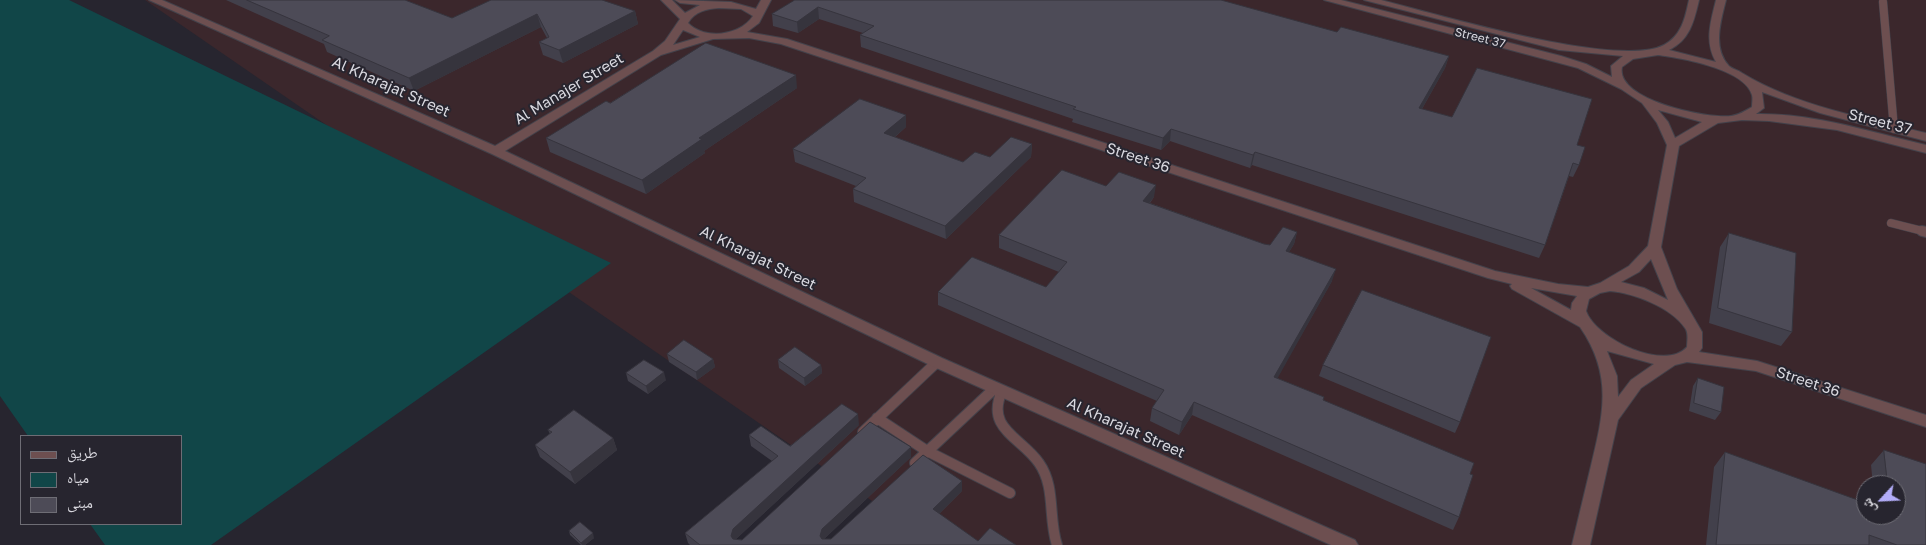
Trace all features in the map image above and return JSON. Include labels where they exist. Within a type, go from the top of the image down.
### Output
[{"type":"street","name":"Al Kharajat Street","points":[[154,0],[496,151],[998,390],[1349,545]]},
{"type":"street","points":[[666,0],[693,33],[721,36],[746,29],[757,17],[766,0]]},
{"type":"street","points":[[680,0],[707,3]]},
{"type":"street","name":"Street 37","points":[[1329,0],[1557,58],[1582,66],[1626,88],[1643,100]]},
{"type":"street","name":"Street 37","points":[[1369,0],[1559,47],[1611,54],[1658,52],[1692,57],[1725,68],[1750,84],[1815,108],[1926,137]]},
{"type":"street","points":[[1658,52],[1669,47],[1684,35],[1694,0]]},
{"type":"street","points":[[1721,0],[1713,43],[1715,51],[1725,68]]},
{"type":"street","name":"Street 36","points":[[707,3],[730,1],[750,6],[767,30],[783,41]]},
{"type":"street","points":[[683,20],[689,12],[707,3]]},
{"type":"street","name":"Al Manajer Street","points":[[496,151],[657,54],[669,43],[683,20]]},
{"type":"street","name":"Street 36","points":[[721,36],[750,35],[783,41],[1494,275],[1541,286],[1596,290],[1620,288],[1647,294],[1677,310],[1689,323]]},
{"type":"street","name":"Al Manajer Street","points":[[657,54],[721,36]]},
{"type":"street","points":[[1626,88],[1617,76],[1617,65],[1621,60],[1635,54]]},
{"type":"street","points":[[1738,118],[1754,112],[1758,108],[1759,96],[1750,84]]},
{"type":"street","points":[[1643,100],[1678,113],[1716,119]]},
{"type":"street","points":[[1612,416],[1636,384],[1694,347],[1696,336],[1667,283],[1654,247],[1673,145],[1662,122],[1643,100]]},
{"type":"street","name":"Street 37","points":[[1716,119],[1777,117],[1800,120],[1926,150]]},
{"type":"street","points":[[1673,145],[1693,131],[1716,119]]},
{"type":"street","points":[[1583,323],[1578,310],[1580,299],[1634,269],[1654,247]]},
{"type":"street","name":"Street 36","points":[[1494,275],[1583,323],[1594,335],[1611,347],[1631,356],[1652,360],[1679,358],[1757,366],[1926,421]]},
{"type":"street","points":[[1581,545],[1612,416],[1608,376],[1594,335]]},
{"type":"lane","points":[[1884,2],[1894,129]]},
{"type":"lane","points":[[1891,222],[1926,232]]},
{"type":"lane","points":[[856,438],[938,362]]},
{"type":"lane","points":[[906,471],[998,390]]},
{"type":"lane","points":[[998,390],[996,409],[1000,423],[1037,461],[1051,486],[1054,537],[1058,545]]},
{"type":"lane","points":[[877,418],[927,451],[1010,493]]},
{"type":"shaded area","points":[[145,0],[1926,0],[1926,545],[936,545]]},
{"type":"water","points":[[0,0],[69,0],[611,263],[211,545],[105,545],[91,525],[182,525],[182,435],[27,435],[0,396]]},
{"type":"building","points":[[247,0],[405,0],[452,18],[491,0],[602,0],[635,11],[559,50],[539,42],[549,37],[537,14],[409,78],[322,40],[329,36]]},
{"type":"building","points":[[795,0],[1221,0],[1337,32],[1341,27],[1449,56],[1419,108],[1452,117],[1477,68],[1592,99],[1577,145],[1585,147],[1579,165],[1573,163],[1545,245],[1255,152],[1253,155],[1171,129],[1163,138],[1073,109],[1076,107],[860,35],[874,26],[818,7],[797,22],[772,14]]},
{"type":"building","points":[[706,43],[796,75],[699,138],[702,139],[642,180],[546,138],[606,101],[610,103]]},
{"type":"building","points":[[860,99],[906,115],[884,133],[963,162],[975,152],[990,157],[1011,137],[1032,144],[945,226],[853,189],[866,178],[793,149]]},
{"type":"building","points":[[1062,170],[1106,186],[1119,172],[1156,185],[1143,201],[1264,244],[1270,245],[1283,227],[1297,232],[1286,251],[1336,269],[1274,377],[1324,397],[1323,400],[1474,463],[1470,474],[1473,475],[1459,517],[1194,402],[1182,422],[1152,408],[1164,390],[938,292],[972,257],[1046,287],[1067,262],[999,235]]},
{"type":"building","points":[[1729,233],[1796,253],[1792,332],[1718,308]]},
{"type":"building","points":[[1362,290],[1491,337],[1460,422],[1323,365]]},
{"type":"building","points":[[684,340],[713,359],[696,372],[667,354]]},
{"type":"building","points":[[795,347],[821,365],[804,378],[778,360]]},
{"type":"building","points":[[644,360],[664,372],[646,386],[626,373]]},
{"type":"building","points":[[1698,378],[1724,387],[1721,412],[1694,403]]},
{"type":"building","points":[[842,404],[858,414],[733,529],[731,536],[733,539],[742,540],[870,422],[911,447],[822,529],[820,536],[822,539],[831,539],[923,455],[962,481],[933,509],[978,541],[990,528],[1016,545],[700,545],[685,533],[778,456],[749,435],[761,426],[790,446]]},
{"type":"building","points":[[574,410],[613,438],[570,472],[535,445],[552,432],[548,430]]},
{"type":"building","points":[[1884,450],[1926,464],[1926,545],[1897,545],[1869,535],[1869,545],[1716,545],[1725,452],[1856,499],[1856,525],[1906,525],[1906,475],[1887,475]]},
{"type":"building","points":[[580,522],[593,533],[581,543],[569,531]]}]
